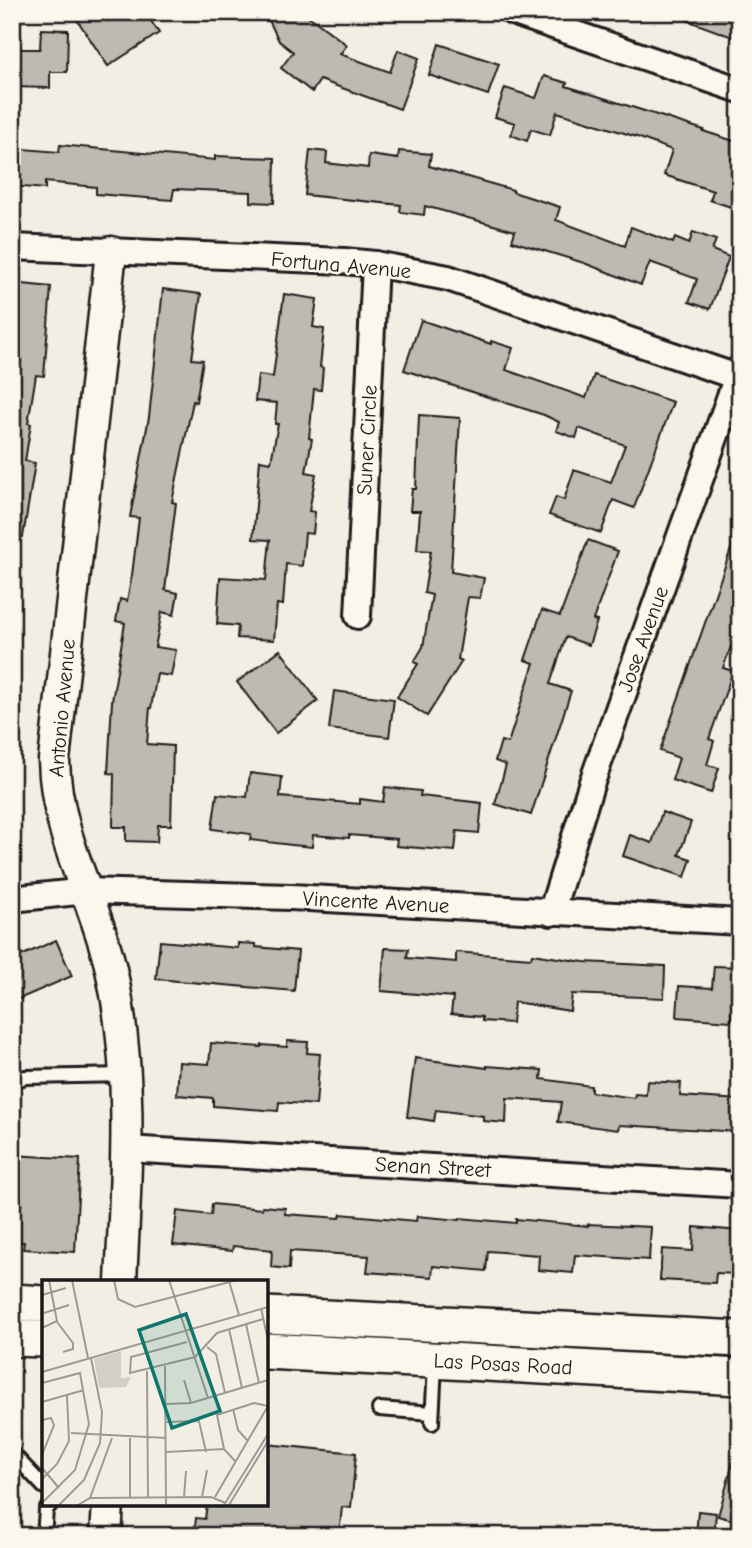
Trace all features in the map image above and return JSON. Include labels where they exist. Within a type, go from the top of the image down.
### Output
[{"type":"main road","points":[[12,1303],[42,1304]]},
{"type":"main road","name":"Las Posas Road","points":[[268,1315],[740,1339]]},
{"type":"main road","points":[[435,1360],[445,1344],[455,1340],[628,1348],[640,1344],[652,1335]]},
{"type":"main road","points":[[12,1338],[42,1339]]},
{"type":"main road","name":"Las Posas Road","points":[[268,1351],[740,1377]]},
{"type":"street","points":[[512,12],[740,90]]},
{"type":"street","name":"Fortuna Avenue","points":[[12,247],[376,264],[448,278],[738,372]]},
{"type":"street","name":"Antonio Avenue","points":[[111,251],[54,760],[59,813],[68,846],[102,935],[119,1009],[127,1075],[121,1280]]},
{"type":"street","name":"Suner Circle","points":[[358,616],[376,264]]},
{"type":"street","name":"Jose Avenue","points":[[551,913],[591,785],[738,372]]},
{"type":"street","name":"Vincente Avenue","points":[[12,899],[86,891],[291,898],[740,922]]},
{"type":"street","name":"Senan Street","points":[[126,1149],[740,1185]]},
{"type":"street","points":[[106,1536],[108,1506]]},
{"type":"lane","points":[[12,1082],[25,1077],[127,1075]]},
{"type":"lane","points":[[379,1409],[432,1418],[435,1360]]},
{"type":"lane","points":[[12,1453],[42,1485]]},
{"type":"lane","points":[[44,1536],[46,1510],[49,1506]]},
{"type":"building","points":[[72,12],[102,12],[108,21],[121,12],[145,12],[159,33],[108,66]]},
{"type":"building","points":[[265,12],[303,12],[347,45],[340,54],[390,72],[398,50],[419,58],[400,109],[320,80],[312,92],[281,68],[293,52],[279,41]]},
{"type":"building","points":[[740,12],[740,24],[735,38],[670,14]]},
{"type":"building","points":[[41,29],[68,30],[67,72],[50,72],[50,88],[12,87],[12,49],[40,49]]},
{"type":"building","points":[[439,44],[499,64],[488,95],[429,75]]},
{"type":"building","points":[[544,76],[567,83],[566,86],[740,143],[740,210],[710,200],[713,191],[664,175],[672,150],[637,137],[557,112],[550,135],[531,129],[527,141],[511,135],[515,123],[495,117],[505,88],[536,98]]},
{"type":"building","points":[[60,145],[215,160],[215,156],[275,158],[274,203],[251,202],[251,192],[174,189],[172,200],[96,194],[96,187],[45,182],[45,189],[12,186],[12,148],[59,152]]},
{"type":"building","points":[[310,150],[327,152],[326,163],[368,168],[369,155],[398,159],[399,151],[431,154],[429,166],[513,190],[560,207],[556,220],[625,246],[631,227],[673,243],[675,238],[689,244],[693,232],[716,240],[712,250],[729,257],[710,309],[689,302],[697,279],[650,262],[641,285],[584,263],[512,241],[515,231],[425,206],[424,215],[400,212],[401,205],[305,195]]},
{"type":"building","points":[[13,283],[51,287],[44,376],[36,375],[28,423],[31,424],[25,461],[35,463],[23,537],[12,536]]},
{"type":"building","points":[[163,289],[201,294],[192,359],[203,360],[196,402],[193,401],[172,502],[176,503],[165,590],[178,593],[174,615],[162,612],[155,647],[176,650],[171,676],[157,674],[150,708],[147,744],[173,746],[171,825],[158,825],[157,842],[126,841],[126,827],[113,827],[114,774],[108,773],[112,701],[125,623],[116,621],[120,599],[127,601],[132,575],[139,518],[130,517],[149,417]]},
{"type":"building","points":[[284,294],[317,299],[313,327],[324,329],[320,367],[323,368],[321,390],[314,389],[309,438],[312,439],[306,472],[316,474],[309,511],[315,512],[313,534],[305,533],[302,566],[286,564],[283,605],[277,604],[274,640],[237,638],[238,626],[217,624],[220,577],[266,580],[270,540],[253,539],[260,460],[271,462],[278,424],[275,424],[277,403],[255,401],[258,375],[273,377]]},
{"type":"building","points":[[421,320],[491,344],[491,341],[513,348],[506,370],[586,398],[594,375],[673,402],[634,508],[613,500],[601,533],[549,515],[556,497],[564,500],[574,470],[611,482],[625,445],[579,428],[576,438],[556,431],[559,422],[544,415],[404,370]]},
{"type":"building","points":[[419,415],[460,418],[451,572],[484,578],[480,598],[468,597],[458,659],[462,661],[427,716],[397,697],[418,664],[414,662],[423,647],[432,595],[424,593],[431,551],[417,550],[420,511],[410,511],[412,489],[416,489]]},
{"type":"building","points":[[737,532],[740,532],[740,622],[723,668],[733,671],[709,739],[714,741],[707,765],[719,768],[711,793],[672,780],[679,758],[660,751]]},
{"type":"building","points":[[588,540],[618,551],[593,620],[597,621],[589,645],[566,637],[550,684],[571,691],[531,815],[495,804],[506,765],[495,761],[501,741],[508,743],[534,663],[525,660],[542,610],[560,616]]},
{"type":"building","points":[[280,650],[318,701],[276,733],[237,682]]},
{"type":"building","points":[[334,691],[394,699],[389,737],[329,729]]},
{"type":"building","points":[[250,773],[282,777],[280,797],[360,804],[360,799],[383,802],[385,787],[421,791],[420,796],[482,803],[479,833],[457,831],[455,851],[396,846],[397,839],[349,835],[349,838],[313,835],[312,847],[250,840],[251,834],[212,829],[217,794],[247,797]]},
{"type":"building","points":[[662,812],[691,822],[679,855],[691,859],[685,877],[623,856],[630,835],[652,843]]},
{"type":"building","points":[[56,940],[72,976],[12,1002],[12,960]]},
{"type":"building","points":[[160,941],[238,948],[238,943],[256,944],[256,947],[298,951],[294,991],[156,979]]},
{"type":"building","points":[[385,948],[408,949],[407,958],[456,962],[456,952],[531,958],[532,954],[584,962],[665,966],[664,998],[572,994],[570,1011],[514,1002],[512,1023],[482,1021],[482,1017],[451,1014],[453,997],[381,991]]},
{"type":"building","points":[[714,966],[740,967],[738,998],[733,998],[731,1021],[677,1017],[679,986],[712,988]]},
{"type":"building","points":[[287,1041],[308,1042],[307,1053],[320,1054],[316,1105],[279,1102],[278,1111],[213,1106],[213,1098],[177,1095],[179,1062],[209,1064],[211,1043],[287,1047]]},
{"type":"building","points":[[415,1058],[487,1068],[542,1070],[541,1079],[591,1086],[591,1092],[634,1098],[635,1094],[646,1095],[647,1081],[681,1083],[680,1096],[740,1100],[740,1132],[619,1125],[618,1130],[558,1122],[561,1102],[507,1098],[506,1123],[483,1121],[483,1116],[436,1110],[434,1121],[407,1117]]},
{"type":"building","points":[[12,1155],[80,1159],[75,1252],[23,1249],[24,1242],[12,1242]]},
{"type":"building","points":[[212,1204],[262,1209],[262,1206],[285,1208],[285,1214],[340,1218],[341,1214],[416,1221],[417,1216],[516,1223],[516,1219],[588,1226],[651,1227],[649,1260],[575,1255],[573,1273],[538,1270],[539,1255],[488,1251],[486,1271],[433,1266],[432,1277],[367,1272],[369,1256],[290,1251],[289,1269],[271,1267],[272,1250],[233,1246],[232,1251],[173,1245],[177,1211],[211,1215]]},
{"type":"building","points":[[694,1227],[740,1231],[740,1274],[716,1273],[715,1283],[660,1280],[662,1249],[693,1251]]},
{"type":"building","points":[[268,1444],[356,1453],[351,1508],[342,1507],[339,1536],[194,1536],[196,1518],[205,1519],[207,1506],[268,1506]]},
{"type":"building","points":[[735,1456],[740,1457],[740,1522],[718,1516]]},
{"type":"building","points":[[698,1511],[716,1513],[714,1536],[696,1536]]}]
